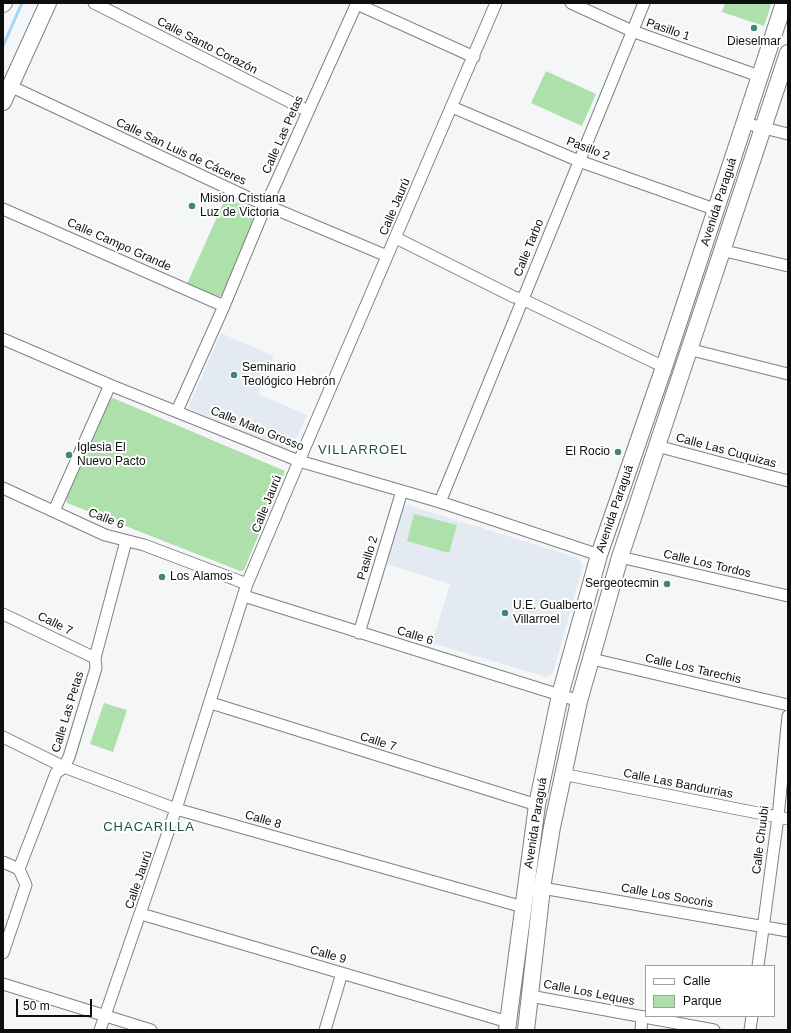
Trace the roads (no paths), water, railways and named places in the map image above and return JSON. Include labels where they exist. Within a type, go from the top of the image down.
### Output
[{"type":"main road","points":[[3,102],[48,3]]},
{"type":"main road","name":"Avenida Paraguá","points":[[507,1026],[537,805],[560,695],[599,555],[717,210],[759,76],[784,3]]},
{"type":"main road","name":"Avenida Paraguá","points":[[526,1030],[542,888],[562,774],[579,701],[620,557],[721,250],[788,53]]},
{"type":"street","name":"Calle Santo Corazón","points":[[94,3],[308,111]]},
{"type":"street","name":"Calle Las Petas","points":[[177,411],[224,306],[266,205],[357,3]]},
{"type":"street","points":[[357,3],[474,57]]},
{"type":"street","name":"Calle Jaurú","points":[[100,1030],[176,809],[248,584],[298,461],[396,238],[496,3]]},
{"type":"street","name":"Pasillo 1","points":[[571,3],[632,31],[759,76]]},
{"type":"street","name":"Calle Tarbo","points":[[440,502],[644,3]]},
{"type":"street","name":"Calle San Luis de Cáceres","points":[[10,86],[266,205],[387,256]]},
{"type":"street","name":"Pasillo 2","points":[[452,107],[579,161],[717,210]]},
{"type":"street","points":[[744,123],[788,134]]},
{"type":"street","name":"Calle Campo Grande","points":[[3,209],[224,306]]},
{"type":"street","points":[[396,238],[514,297],[664,367]]},
{"type":"street","points":[[721,250],[788,266]]},
{"type":"street","name":"Calle Mato Grosso","points":[[3,339],[110,385],[298,461],[440,502],[599,555]]},
{"type":"street","points":[[688,349],[788,374]]},
{"type":"street","points":[[54,512],[110,385]]},
{"type":"street","name":"Calle Las Cuquizas","points":[[656,446],[788,481]]},
{"type":"street","name":"Calle 6","points":[[3,488],[105,535],[144,545],[248,584]]},
{"type":"street","name":"Pasillo 2","points":[[360,633],[402,491]]},
{"type":"street","name":"Calle Las Petas","points":[[19,870],[56,774],[64,767],[69,757],[96,668],[95,658],[126,541]]},
{"type":"street","name":"Calle Los Tordos","points":[[620,557],[788,596]]},
{"type":"street","name":"Calle 6","points":[[244,596],[579,701]]},
{"type":"street","name":"Calle 7","points":[[3,614],[95,658]]},
{"type":"street","name":"Calle Los Tarechis","points":[[592,659],[788,705]]},
{"type":"street","name":"Calle 7","points":[[211,703],[537,805]]},
{"type":"street","name":"Calle Chuubi","points":[[758,965],[763,926],[783,818],[788,716]]},
{"type":"street","name":"Calle 8","points":[[3,737],[64,767],[176,809],[523,907]]},
{"type":"street","name":"Calle Las Bandurrias","points":[[562,774],[783,818]]},
{"type":"street","points":[[3,862],[19,870],[26,885],[3,953]]},
{"type":"street","name":"Calle Los Socoris","points":[[542,888],[788,930]]},
{"type":"street","name":"Calle 9","points":[[141,914],[342,973],[507,1026]]},
{"type":"street","points":[[325,1030],[342,973]]},
{"type":"street","points":[[3,984],[151,1030]]},
{"type":"street","name":"Calle Los Leques","points":[[530,996],[714,1030]]},
{"type":"street","points":[[641,1030],[642,1017]]},
{"type":"street","points":[[750,1030],[752,1017]]},
{"type":"waterway","points":[[3,46],[22,3]]},
{"type":"place","name":"Dieselmar","points":[[754,28]]},
{"type":"place","name":"Mision Cristiana Luz de Victoria","points":[[192,206]]},
{"type":"place","name":"Seminario Teológico Hebrón","points":[[234,375]]},
{"type":"place","name":"El Rocio","points":[[618,452]]},
{"type":"place","name":"Iglesia El Nuevo Pacto","points":[[69,455]]},
{"type":"place","name":"Los Alamos","points":[[162,577]]},
{"type":"place","name":"Sergeotecmin","points":[[667,584]]},
{"type":"place","name":"U.E. Gualberto Villarroel","points":[[505,613]]},
{"type":"district","name":"VILLARROEL","points":[[363,450]]},
{"type":"district","name":"CHACARILLA","points":[[149,827]]}]
